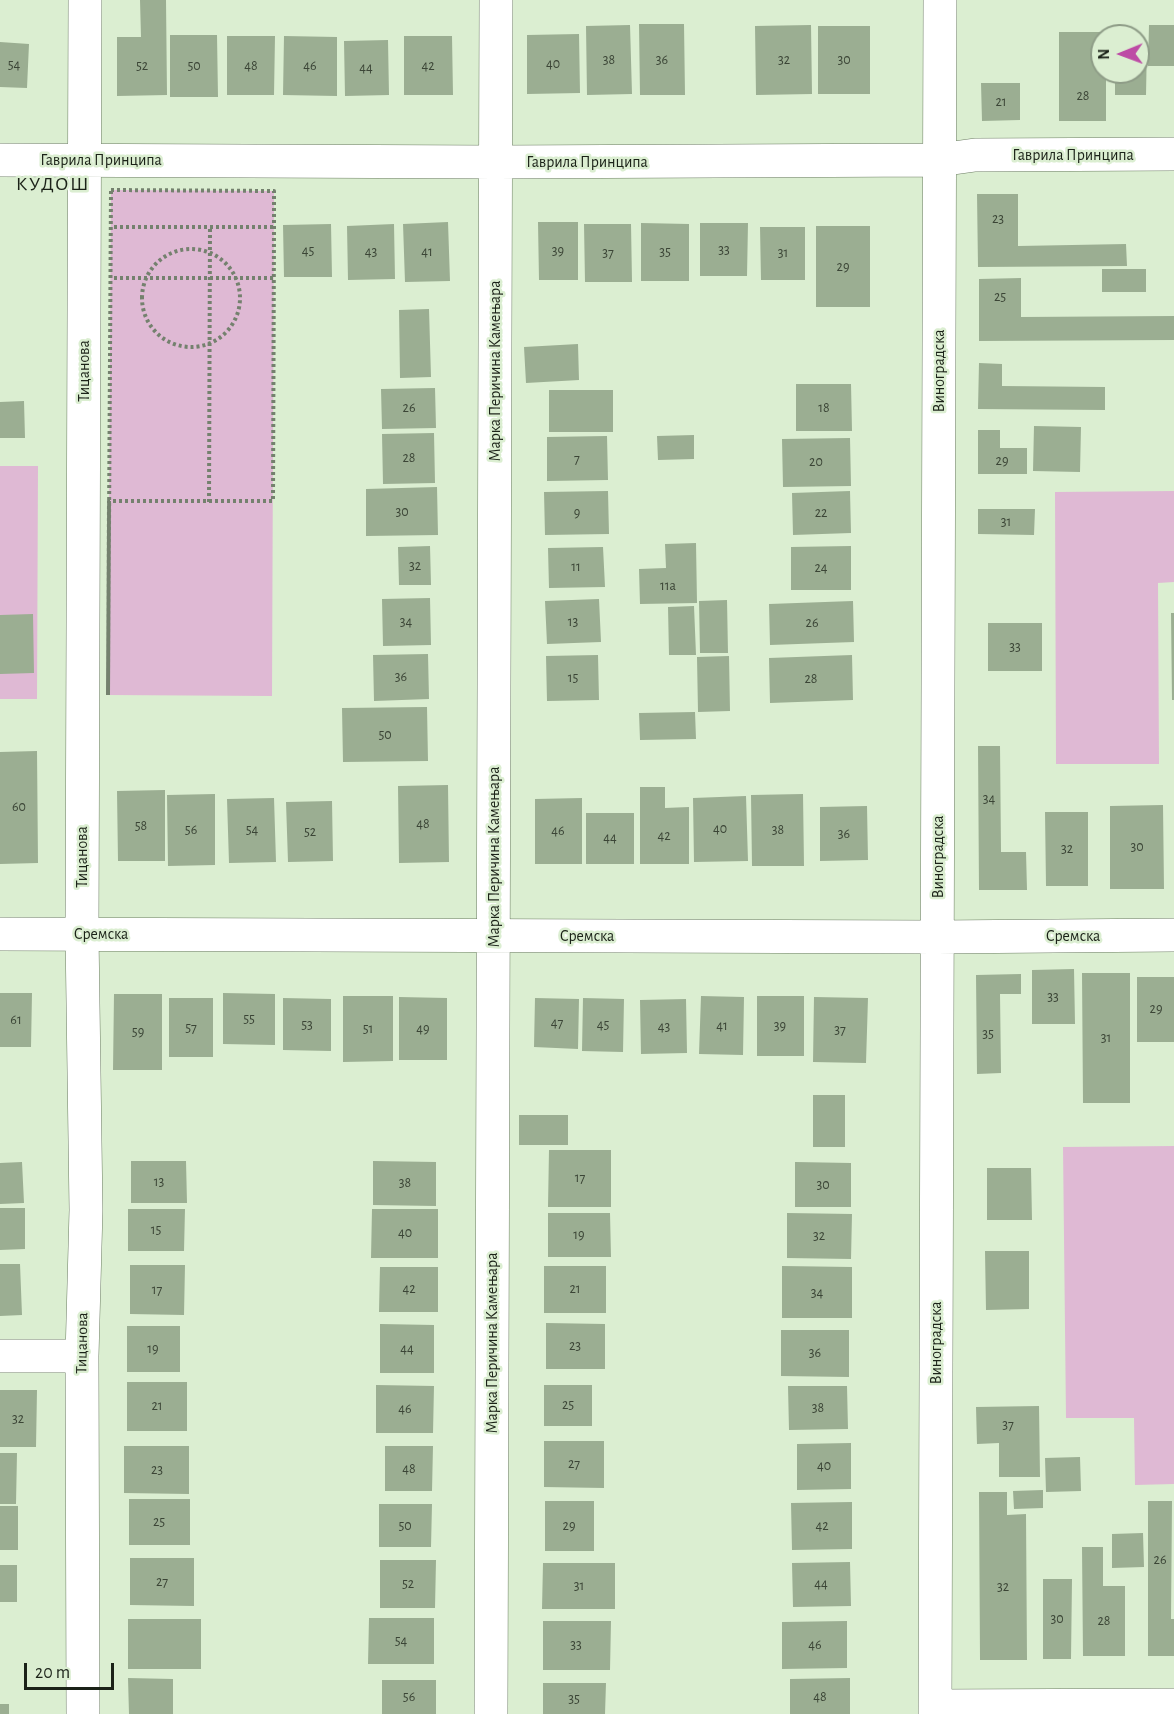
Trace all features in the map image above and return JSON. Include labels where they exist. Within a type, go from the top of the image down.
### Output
[{"type":"street","name":"Тицанова","points":[[83,1714],[82,1356],[86,1210],[82,934],[85,0]]},
{"type":"street","name":"Марка Перичина Камењара","points":[[491,1714],[496,0]]},
{"type":"street","name":"Виноградска","points":[[935,1710],[940,0]]},
{"type":"street","name":"Гаврила Принципа","points":[[0,160],[496,162],[939,160],[975,155],[1174,154]]},
{"type":"street","name":"Сремска","points":[[0,934],[938,937],[1174,935]]},
{"type":"street","points":[[0,1356],[82,1356]]},
{"type":"street","points":[[935,1710],[1174,1705]]},
{"type":"path","points":[[274,226],[273,501],[209,501],[109,501],[109,524],[109,604],[109,627],[108,696],[109,636],[109,612],[109,600],[109,576],[109,564],[109,540],[109,528],[109,505],[109,493],[109,469],[109,457],[109,433],[111,190],[274,190],[274,226]]},
{"type":"path","points":[[111,226],[274,226]]},
{"type":"path","points":[[209,501],[210,227]]},
{"type":"path","points":[[193,248],[210,252],[222,259],[236,278],[241,300],[237,315],[230,328],[209,343],[192,347],[178,345],[164,339],[146,316],[143,300],[144,284],[151,269],[162,258],[177,250],[193,248]]},
{"type":"path","points":[[110,278],[273,278]]},
{"type":"shaded area","points":[[111,190],[274,191],[272,696],[108,695]]},
{"type":"shaded area","points":[[0,466],[38,466],[37,699],[0,699]]},
{"type":"shaded area","points":[[1174,491],[1174,582],[1158,583],[1159,764],[1056,764],[1055,492]]},
{"type":"shaded area","points":[[1174,1146],[1174,1484],[1135,1485],[1134,1418],[1066,1418],[1063,1147]]},
{"type":"building","points":[[140,0],[166,0],[167,95],[117,96],[117,37],[141,37]]},
{"type":"building","points":[[639,24],[684,24],[685,95],[640,95]]},
{"type":"building","points":[[630,25],[632,94],[587,95],[586,26]]},
{"type":"building","points":[[811,25],[812,94],[756,95],[755,26]]},
{"type":"building","points":[[1150,25],[1174,25],[1174,66],[1150,66]]},
{"type":"building","points":[[818,26],[870,26],[870,94],[818,94]]},
{"type":"building","points":[[1059,32],[1090,32],[1090,84],[1106,84],[1106,121],[1059,121]]},
{"type":"building","points":[[579,34],[580,93],[527,94],[527,35]]},
{"type":"building","points":[[170,35],[217,35],[218,97],[170,97]]},
{"type":"building","points":[[227,36],[275,36],[274,95],[227,95]]},
{"type":"building","points":[[284,36],[337,37],[337,96],[283,95]]},
{"type":"building","points":[[404,36],[452,36],[453,95],[404,95]]},
{"type":"building","points":[[388,40],[389,95],[345,96],[344,41]]},
{"type":"building","points":[[0,42],[29,44],[27,88],[0,87]]},
{"type":"building","points":[[981,83],[1020,83],[1020,120],[982,121]]},
{"type":"building","points":[[1115,84],[1146,84],[1146,95],[1115,95]]},
{"type":"building","points":[[977,194],[1018,194],[1018,246],[1126,244],[1127,266],[978,267]]},
{"type":"building","points":[[448,222],[450,281],[405,282],[403,224]]},
{"type":"building","points":[[538,222],[578,222],[578,280],[539,280]]},
{"type":"building","points":[[641,223],[689,224],[689,281],[641,281]]},
{"type":"building","points":[[700,223],[748,223],[747,276],[700,276]]},
{"type":"building","points":[[331,224],[332,277],[284,277],[283,225]]},
{"type":"building","points":[[394,224],[395,279],[348,280],[347,226]]},
{"type":"building","points":[[584,224],[631,224],[632,282],[585,282]]},
{"type":"building","points":[[816,226],[870,226],[870,307],[816,307]]},
{"type":"building","points":[[760,227],[805,227],[805,280],[761,280]]},
{"type":"building","points":[[1102,269],[1146,269],[1146,292],[1102,292]]},
{"type":"building","points":[[1021,278],[1021,317],[1174,316],[1174,340],[979,341],[979,279]]},
{"type":"building","points":[[429,309],[431,377],[400,378],[399,310]]},
{"type":"building","points":[[578,344],[579,380],[526,383],[524,347]]},
{"type":"building","points":[[979,363],[1002,364],[1002,386],[1105,387],[1105,410],[978,409]]},
{"type":"building","points":[[796,384],[851,384],[852,431],[796,431]]},
{"type":"building","points":[[435,388],[436,428],[382,429],[381,389]]},
{"type":"building","points":[[549,390],[613,390],[613,432],[549,432]]},
{"type":"building","points":[[24,401],[25,438],[0,438],[0,402]]},
{"type":"building","points":[[1034,426],[1081,427],[1080,472],[1033,471]]},
{"type":"building","points":[[978,430],[1000,430],[1000,448],[1027,448],[1027,474],[978,474]]},
{"type":"building","points":[[434,433],[435,483],[383,484],[382,434]]},
{"type":"building","points":[[694,435],[694,459],[658,460],[657,436]]},
{"type":"building","points":[[607,436],[608,480],[547,481],[547,437]]},
{"type":"building","points":[[850,438],[851,486],[783,487],[782,439]]},
{"type":"building","points":[[437,487],[438,535],[366,536],[366,489]]},
{"type":"building","points":[[608,491],[609,534],[545,535],[544,492]]},
{"type":"building","points":[[850,491],[851,533],[793,535],[792,493]]},
{"type":"building","points":[[978,509],[1035,509],[1034,535],[978,534]]},
{"type":"building","points":[[696,543],[697,603],[640,604],[639,569],[666,568],[665,544]]},
{"type":"building","points":[[430,546],[431,585],[399,585],[398,547]]},
{"type":"building","points":[[851,546],[851,590],[791,590],[791,547]]},
{"type":"building","points":[[603,547],[605,587],[549,588],[548,548]]},
{"type":"building","points":[[430,598],[431,645],[383,646],[382,599]]},
{"type":"building","points":[[599,599],[601,642],[547,644],[545,601]]},
{"type":"building","points":[[727,600],[728,653],[700,653],[699,601]]},
{"type":"building","points":[[853,601],[854,642],[770,645],[769,604]]},
{"type":"building","points":[[694,606],[696,655],[669,655],[668,607]]},
{"type":"building","points":[[1171,613],[1174,613],[1174,700],[1172,700]]},
{"type":"building","points":[[33,614],[34,673],[0,674],[0,615]]},
{"type":"building","points":[[988,623],[1042,623],[1042,671],[988,671]]},
{"type":"building","points":[[428,654],[429,699],[374,701],[373,655]]},
{"type":"building","points":[[598,655],[599,700],[547,701],[546,656]]},
{"type":"building","points":[[852,655],[853,700],[770,703],[769,658]]},
{"type":"building","points":[[729,656],[730,711],[698,712],[697,657]]},
{"type":"building","points":[[427,707],[428,761],[343,762],[342,708]]},
{"type":"building","points":[[695,712],[696,739],[640,740],[639,713]]},
{"type":"building","points":[[978,746],[1000,746],[1001,852],[1026,852],[1027,890],[979,890]]},
{"type":"building","points":[[37,751],[38,863],[0,864],[0,752]]},
{"type":"building","points":[[448,785],[449,862],[399,863],[398,786]]},
{"type":"building","points":[[640,787],[665,787],[665,808],[689,807],[689,864],[640,864]]},
{"type":"building","points":[[165,790],[165,861],[118,861],[117,791]]},
{"type":"building","points":[[215,794],[215,865],[168,866],[167,795]]},
{"type":"building","points":[[803,794],[804,866],[752,866],[751,795]]},
{"type":"building","points":[[746,796],[748,861],[694,862],[693,798]]},
{"type":"building","points":[[274,798],[276,862],[229,863],[227,799]]},
{"type":"building","points":[[582,798],[582,864],[535,864],[535,799]]},
{"type":"building","points":[[332,801],[333,861],[288,862],[286,802]]},
{"type":"building","points":[[1163,805],[1164,889],[1110,889],[1110,806]]},
{"type":"building","points":[[867,806],[868,860],[820,861],[820,807]]},
{"type":"building","points":[[1045,812],[1088,812],[1088,886],[1046,886]]},
{"type":"building","points":[[586,813],[634,813],[634,864],[586,864]]},
{"type":"building","points":[[1074,969],[1075,1024],[1032,1024],[1032,970]]},
{"type":"building","points":[[1082,973],[1130,973],[1130,1103],[1083,1103]]},
{"type":"building","points":[[1021,974],[1021,994],[1000,994],[1001,1073],[977,1074],[976,975]]},
{"type":"building","points":[[1137,977],[1174,977],[1174,1042],[1137,1042]]},
{"type":"building","points":[[0,993],[32,993],[31,1047],[0,1047]]},
{"type":"building","points":[[223,993],[275,994],[275,1045],[223,1044]]},
{"type":"building","points":[[114,994],[162,994],[162,1070],[113,1070]]},
{"type":"building","points":[[343,996],[393,996],[393,1061],[343,1062]]},
{"type":"building","points":[[701,996],[744,997],[743,1055],[699,1054]]},
{"type":"building","points":[[757,996],[804,996],[804,1056],[757,1056]]},
{"type":"building","points":[[399,997],[447,998],[447,1060],[399,1060]]},
{"type":"building","points":[[814,997],[868,998],[866,1063],[813,1062]]},
{"type":"building","points":[[169,998],[213,998],[213,1057],[169,1057]]},
{"type":"building","points":[[283,998],[331,999],[331,1051],[283,1050]]},
{"type":"building","points":[[535,998],[579,999],[578,1049],[534,1047]]},
{"type":"building","points":[[583,998],[624,999],[623,1052],[582,1051]]},
{"type":"building","points":[[686,999],[687,1053],[641,1054],[640,1000]]},
{"type":"building","points":[[813,1095],[845,1095],[845,1147],[813,1147]]},
{"type":"building","points":[[519,1115],[568,1115],[568,1145],[519,1145]]},
{"type":"building","points":[[549,1150],[611,1150],[611,1207],[548,1207]]},
{"type":"building","points":[[131,1161],[186,1161],[187,1203],[131,1203]]},
{"type":"building","points":[[373,1161],[436,1162],[436,1206],[373,1205]]},
{"type":"building","points":[[22,1162],[24,1203],[0,1204],[0,1163]]},
{"type":"building","points":[[795,1162],[851,1163],[851,1207],[795,1207]]},
{"type":"building","points":[[987,1168],[1031,1168],[1032,1220],[987,1220]]},
{"type":"building","points":[[0,1208],[25,1208],[25,1249],[0,1250]]},
{"type":"building","points":[[128,1209],[185,1209],[184,1251],[128,1251]]},
{"type":"building","points":[[372,1209],[438,1209],[438,1258],[371,1258]]},
{"type":"building","points":[[548,1213],[610,1213],[611,1257],[548,1257]]},
{"type":"building","points":[[787,1213],[852,1214],[851,1259],[787,1258]]},
{"type":"building","points":[[985,1251],[1029,1251],[1029,1309],[986,1310]]},
{"type":"building","points":[[0,1264],[20,1264],[22,1315],[0,1316]]},
{"type":"building","points":[[130,1265],[185,1265],[184,1315],[130,1314]]},
{"type":"building","points":[[544,1266],[606,1266],[606,1313],[544,1313]]},
{"type":"building","points":[[782,1266],[852,1267],[852,1318],[782,1318]]},
{"type":"building","points":[[380,1267],[438,1267],[438,1312],[379,1312]]},
{"type":"building","points":[[546,1323],[605,1324],[605,1369],[546,1369]]},
{"type":"building","points":[[380,1324],[434,1325],[434,1373],[380,1373]]},
{"type":"building","points":[[127,1326],[180,1326],[180,1372],[127,1372]]},
{"type":"building","points":[[781,1330],[849,1330],[849,1377],[781,1376]]},
{"type":"building","points":[[127,1382],[187,1382],[187,1431],[127,1431]]},
{"type":"building","points":[[376,1385],[434,1386],[433,1433],[376,1433]]},
{"type":"building","points":[[544,1385],[592,1385],[592,1426],[544,1426]]},
{"type":"building","points":[[788,1386],[847,1386],[848,1429],[789,1430]]},
{"type":"building","points":[[0,1390],[37,1390],[36,1447],[0,1447]]},
{"type":"building","points":[[1039,1406],[1040,1477],[999,1477],[999,1443],[977,1444],[976,1407]]},
{"type":"building","points":[[544,1441],[604,1441],[604,1488],[544,1487]]},
{"type":"building","points":[[851,1443],[851,1489],[797,1490],[797,1444]]},
{"type":"building","points":[[124,1446],[189,1446],[189,1494],[124,1493]]},
{"type":"building","points":[[385,1446],[433,1446],[432,1491],[385,1491]]},
{"type":"building","points":[[0,1453],[17,1453],[16,1504],[0,1504]]},
{"type":"building","points":[[1080,1457],[1081,1491],[1046,1492],[1045,1458]]},
{"type":"building","points":[[1043,1490],[1043,1508],[1014,1509],[1013,1491]]},
{"type":"building","points":[[979,1492],[1007,1492],[1007,1515],[1026,1514],[1027,1660],[980,1660]]},
{"type":"building","points":[[129,1499],[190,1499],[190,1545],[129,1545]]},
{"type":"building","points":[[545,1501],[594,1501],[594,1551],[545,1551]]},
{"type":"building","points":[[1148,1501],[1172,1501],[1171,1619],[1174,1619],[1174,1656],[1148,1656]]},
{"type":"building","points":[[852,1502],[852,1549],[792,1550],[791,1503]]},
{"type":"building","points":[[379,1504],[432,1504],[431,1547],[379,1547]]},
{"type":"building","points":[[0,1506],[18,1506],[18,1550],[0,1550]]},
{"type":"building","points":[[1143,1533],[1144,1567],[1112,1568],[1112,1534]]},
{"type":"building","points":[[1082,1547],[1103,1547],[1103,1586],[1125,1586],[1125,1656],[1083,1656]]},
{"type":"building","points":[[130,1558],[194,1558],[194,1606],[130,1605]]},
{"type":"building","points":[[380,1560],[436,1560],[435,1608],[380,1608]]},
{"type":"building","points":[[850,1562],[851,1606],[793,1607],[792,1563]]},
{"type":"building","points":[[543,1563],[615,1563],[615,1609],[542,1609]]},
{"type":"building","points":[[0,1565],[17,1565],[17,1602],[0,1602]]},
{"type":"building","points":[[1043,1579],[1072,1579],[1071,1659],[1043,1659]]},
{"type":"building","points":[[369,1618],[434,1618],[434,1664],[368,1664]]},
{"type":"building","points":[[128,1619],[201,1619],[201,1669],[128,1669]]},
{"type":"building","points":[[543,1621],[611,1621],[610,1670],[543,1670]]},
{"type":"building","points":[[847,1621],[847,1668],[782,1669],[782,1622]]},
{"type":"building","points":[[128,1678],[173,1679],[173,1714],[129,1714]]},
{"type":"building","points":[[850,1678],[850,1714],[790,1714],[790,1679]]},
{"type":"building","points":[[382,1680],[436,1680],[436,1714],[382,1714]]},
{"type":"building","points":[[543,1683],[606,1683],[605,1714],[543,1714]]},
{"type":"building","points":[[0,1704],[9,1704],[9,1714],[0,1714]]},
{"type":"district","name":"КУДОШ","points":[[53,184]]}]
